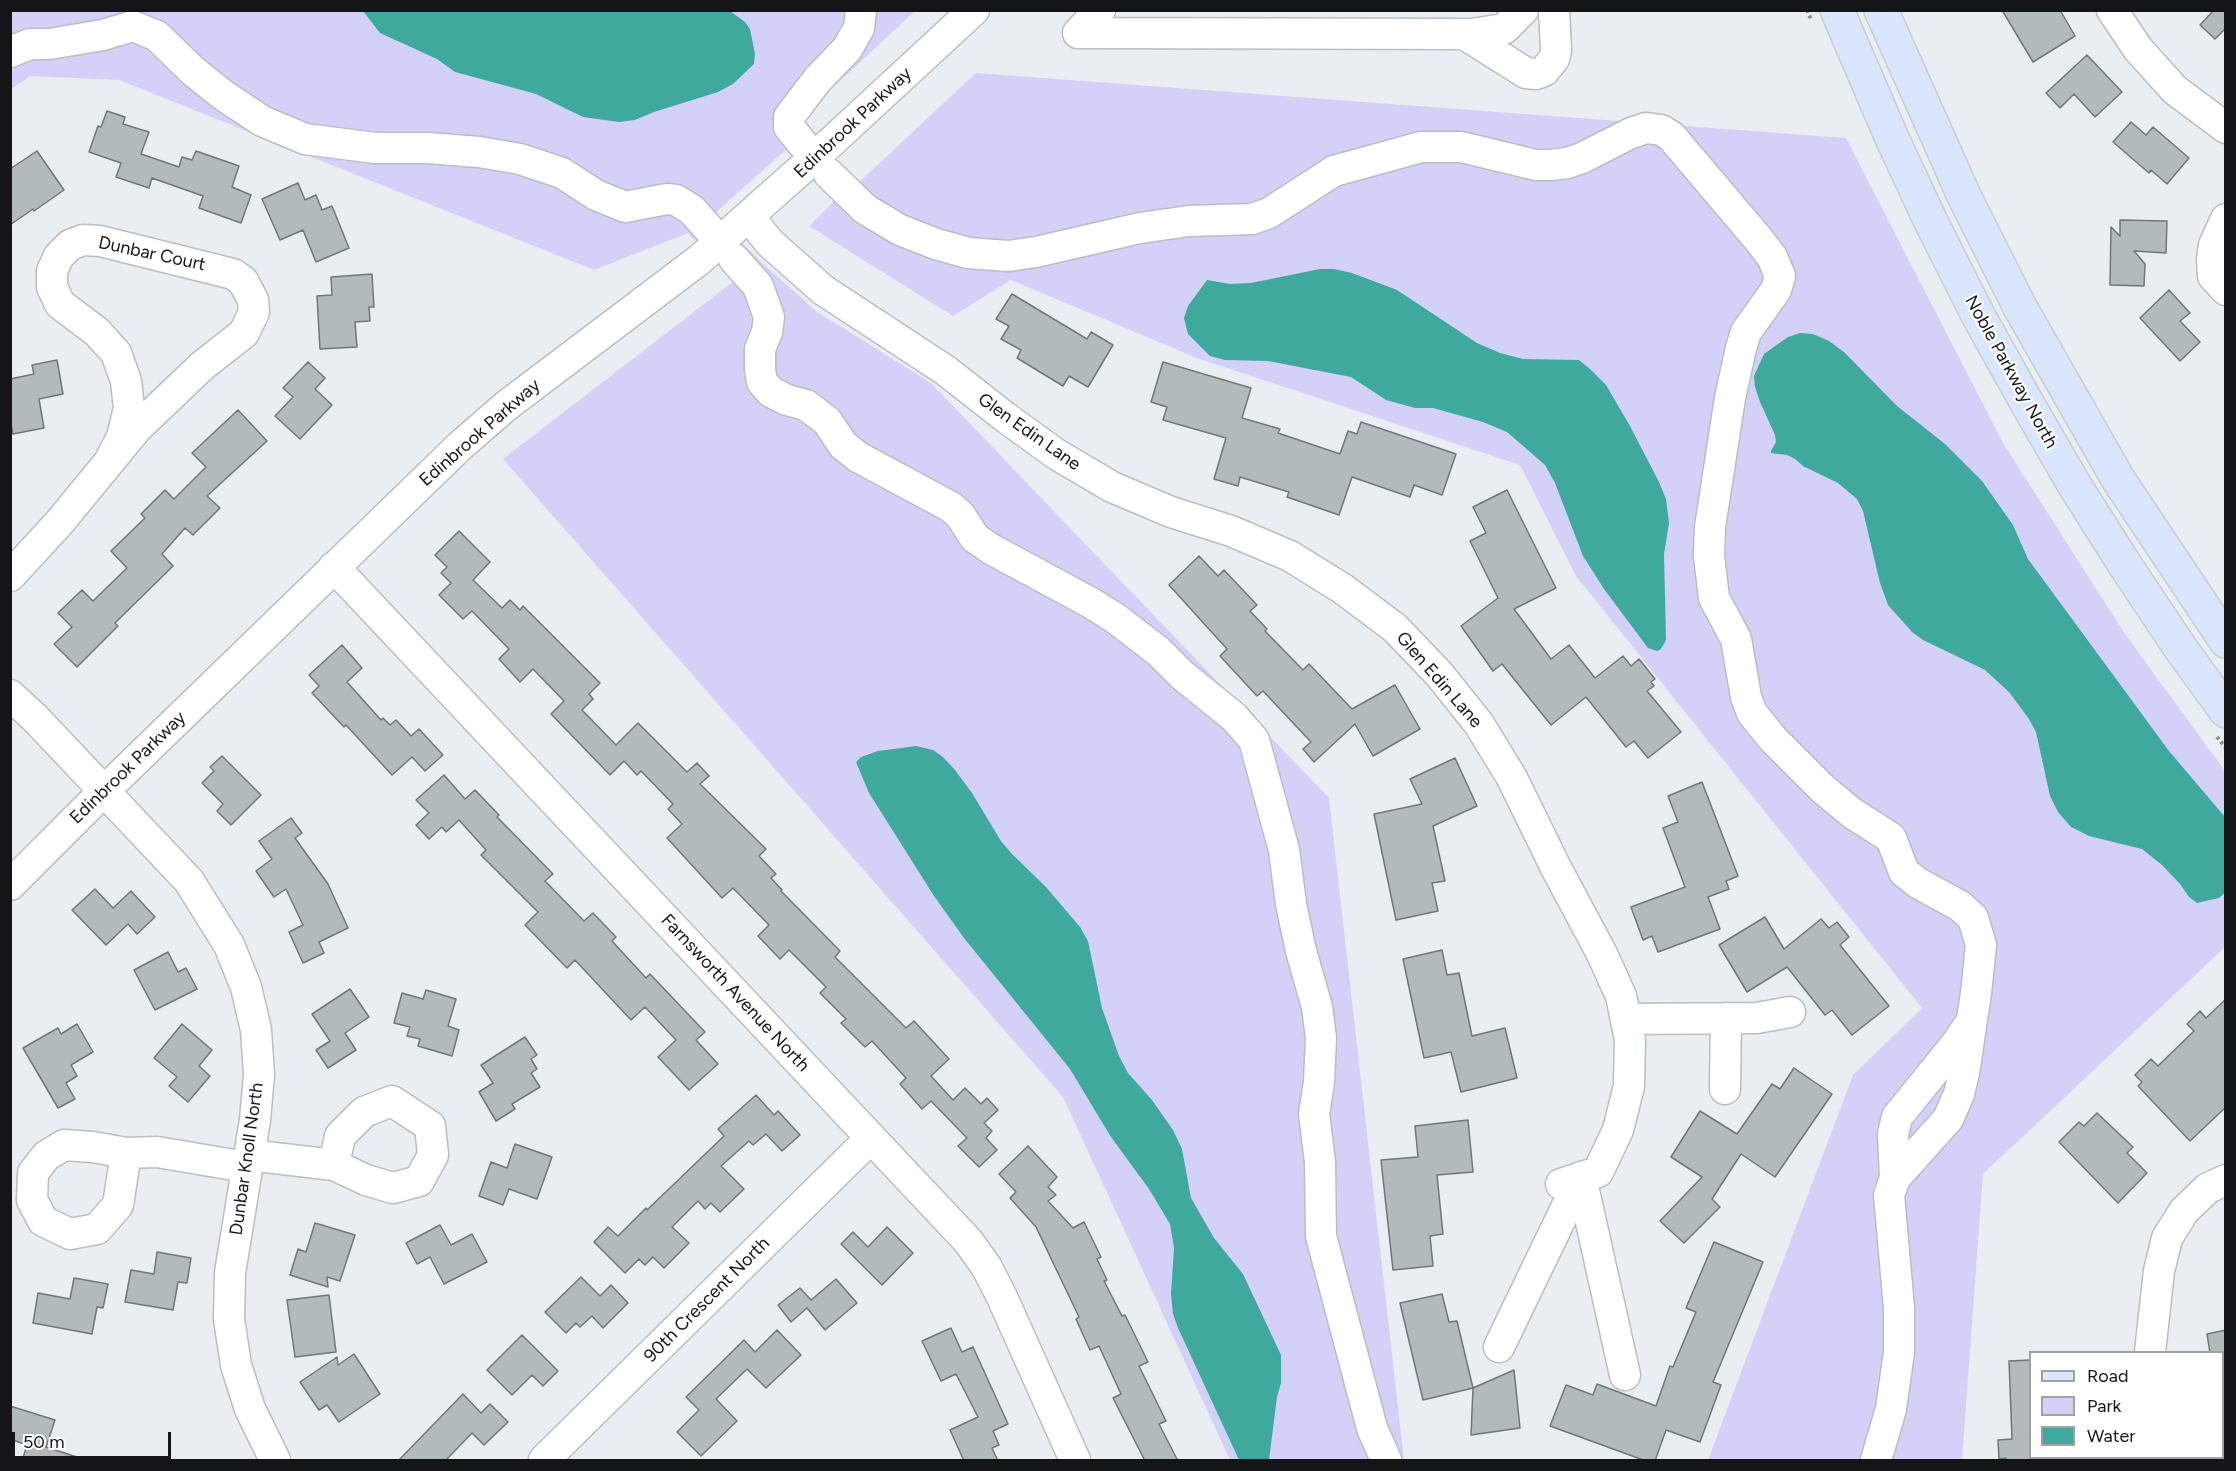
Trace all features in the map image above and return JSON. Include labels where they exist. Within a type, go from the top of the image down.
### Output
[{"type":"main road","name":"Noble Parkway North","points":[[1837,10],[1931,222],[2021,394],[2118,555],[2226,711]]},
{"type":"main road","points":[[1881,10],[1965,198],[2026,319],[2118,479],[2226,641]]},
{"type":"street","points":[[802,143],[789,127],[789,117],[818,79],[847,49],[859,28],[861,10]]},
{"type":"street","name":"Edinbrook Parkway","points":[[10,885],[334,567],[460,447],[506,406],[654,296],[749,217],[975,10]]},
{"type":"street","points":[[1100,10],[1078,33],[1269,22],[1464,34],[1504,29],[1523,10]]},
{"type":"street","points":[[1464,34],[1527,73],[1536,74],[1550,66],[1556,51],[1554,10]]},
{"type":"street","points":[[2112,10],[2138,49],[2175,90],[2226,128]]},
{"type":"street","points":[[10,52],[30,44],[49,45],[103,35],[133,26],[157,36],[193,71],[223,95],[262,121],[305,139],[375,148],[428,148],[479,152],[520,159],[562,173],[596,195],[625,207],[667,199],[676,200],[692,210],[708,228]]},
{"type":"street","points":[[829,174],[865,209],[900,230],[968,253],[1008,256],[1036,252],[1140,228],[1189,221],[1252,219],[1269,213],[1334,171],[1421,147],[1461,147],[1536,165],[1551,165],[1582,158],[1631,133],[1646,128],[1661,130],[1671,136],[1759,240],[1772,257],[1780,276],[1776,290],[1746,332],[1741,348],[1730,398],[1710,527],[1709,556],[1713,598],[1736,639],[1746,697],[1752,713],[1807,773],[1852,813],[1891,838],[1904,872],[1918,883],[1960,906],[1973,918],[1981,945],[1976,993],[1959,1094],[1948,1119],[1895,1178]]},
{"type":"street","name":"Glen Edin Lane","points":[[749,217],[770,243],[823,290],[945,370],[1056,454],[1112,487],[1171,512],[1231,531],[1290,556],[1343,589],[1395,628],[1439,674],[1479,724],[1512,778],[1621,996],[1630,1040],[1629,1086],[1618,1130],[1598,1172],[1571,1180]]},
{"type":"street","points":[[2226,219],[2214,245],[2212,260],[2213,276],[2226,290]]},
{"type":"street","name":"Dunbar Court","points":[[10,576],[59,523],[109,462],[169,395],[244,333],[254,312],[253,300],[243,281],[233,274],[100,241],[83,240],[70,245],[59,256],[52,271],[52,287],[60,304],[97,332],[116,353],[126,381],[129,408],[122,437],[109,462]]},
{"type":"street","points":[[734,259],[758,286],[769,316],[767,332],[760,349],[760,369],[762,382],[771,392],[806,405],[827,421],[843,445],[858,457],[951,507],[975,538],[991,549],[1115,618],[1158,651],[1182,675],[1234,717],[1254,740],[1284,850],[1291,904],[1317,1008],[1321,1038],[1319,1082],[1314,1114],[1320,1162],[1322,1236],[1372,1428],[1386,1461]]},
{"type":"street","name":"Farnsworth Avenue North","points":[[334,567],[968,1241],[986,1266],[1075,1461]]},
{"type":"street","name":"Dunbar Knoll North","points":[[10,695],[35,718],[189,881],[229,945],[246,987],[256,1041],[259,1075],[255,1120],[230,1273],[229,1319],[236,1365],[250,1409],[275,1461]]},
{"type":"street","points":[[1626,1019],[1757,1018],[1790,1012]]},
{"type":"street","points":[[1725,1089],[1726,1018]]},
{"type":"street","points":[[1876,1461],[1891,1409],[1899,1352],[1899,1308],[1889,1195],[1895,1178],[1893,1134],[1897,1118],[1956,1044],[1970,1022]]},
{"type":"street","name":"90th Crescent North","points":[[544,1461],[871,1138]]},
{"type":"street","points":[[126,1153],[157,1152],[247,1161],[334,1165]]},
{"type":"street","points":[[1499,1347],[1571,1180]]},
{"type":"street","points":[[1571,1180],[1625,1375]]},
{"type":"street","points":[[2150,1351],[2159,1271],[2167,1239],[2184,1211],[2208,1188],[2226,1180]]},
{"type":"green space","points":[[916,10],[798,120],[856,185],[976,73],[1846,138],[2003,443],[2125,634],[2225,771],[2225,947],[1983,1174],[1962,1460],[1708,1460],[1853,1075],[1922,1008],[1576,576],[1520,465],[1197,358],[1011,280],[953,316],[809,226],[836,199],[789,147],[714,214],[760,261],[816,311],[931,383],[1329,798],[1404,1460],[1230,1460],[1063,1097],[503,459],[734,281],[688,233],[594,270],[119,80],[30,76],[11,89],[11,11]]},
{"type":"water","points":[[363,11],[730,11],[745,22],[750,29],[755,54],[754,64],[733,84],[718,92],[635,120],[619,122],[583,117],[536,94],[455,72],[437,59],[380,33]]},
{"type":"water","points":[[1320,269],[1352,273],[1397,290],[1477,343],[1500,353],[1523,359],[1579,360],[1606,385],[1630,426],[1666,499],[1669,523],[1664,554],[1666,640],[1661,649],[1657,651],[1648,648],[1604,589],[1583,556],[1555,483],[1545,465],[1507,432],[1483,422],[1433,408],[1415,408],[1386,400],[1351,377],[1268,361],[1225,360],[1210,356],[1188,334],[1184,318],[1188,306],[1207,280],[1230,284],[1251,283]]},
{"type":"water","points":[[1800,333],[1813,334],[1829,341],[1844,352],[1897,406],[1945,444],[1982,481],[2013,525],[2028,559],[2169,751],[2225,817],[2225,893],[2219,898],[2197,903],[2189,897],[2162,865],[2142,849],[2089,836],[2071,827],[2058,812],[2050,796],[2036,732],[2009,692],[1985,670],[1923,640],[1912,632],[1888,605],[1880,583],[1863,511],[1857,499],[1838,483],[1803,466],[1795,459],[1787,455],[1771,453],[1776,442],[1775,435],[1760,402],[1754,376],[1764,354],[1788,337]]},
{"type":"water","points":[[916,746],[933,750],[955,770],[1001,841],[1046,887],[1080,927],[1088,941],[1102,1008],[1119,1056],[1128,1073],[1152,1100],[1173,1130],[1182,1149],[1191,1198],[1214,1238],[1243,1274],[1281,1355],[1281,1383],[1269,1460],[1239,1460],[1178,1328],[1173,1314],[1171,1294],[1174,1248],[1170,1224],[1149,1189],[1111,1137],[1070,1069],[964,938],[934,896],[869,793],[856,762],[861,757],[878,751]]},
{"type":"building","points":[[2002,10],[2060,10],[2075,36],[2033,62]]},
{"type":"building","points":[[2214,10],[2226,10],[2226,28],[2215,39],[2200,25]]},
{"type":"building","points":[[2087,55],[2122,92],[2095,117],[2074,94],[2060,108],[2046,93]]},
{"type":"building","points":[[107,111],[125,117],[123,124],[149,132],[141,154],[179,167],[182,157],[192,160],[196,151],[239,166],[232,187],[251,195],[241,223],[199,208],[203,196],[152,178],[149,188],[116,177],[121,163],[89,152],[98,126],[101,127]]},
{"type":"building","points":[[2131,122],[2146,135],[2153,127],[2189,158],[2167,184],[2151,170],[2149,173],[2113,142]]},
{"type":"building","points":[[37,151],[64,190],[10,225],[10,169]]},
{"type":"building","points":[[298,183],[305,200],[316,195],[322,210],[332,206],[349,248],[316,262],[303,230],[280,240],[262,199]]},
{"type":"building","points":[[2120,220],[2167,221],[2166,253],[2134,251],[2145,264],[2144,286],[2110,285],[2111,227],[2120,236]]},
{"type":"building","points":[[372,274],[374,307],[369,307],[370,321],[355,322],[357,347],[320,349],[317,296],[332,295],[331,277]]},
{"type":"building","points":[[2169,290],[2190,313],[2180,321],[2200,342],[2180,361],[2140,318]]},
{"type":"building","points":[[1012,294],[1087,339],[1091,332],[1113,345],[1088,387],[1069,376],[1063,386],[1017,358],[1021,350],[1001,339],[1009,326],[996,319]]},
{"type":"building","points":[[57,360],[63,394],[39,399],[44,428],[13,434],[10,419],[10,379],[34,374],[32,365]]},
{"type":"building","points":[[308,362],[325,378],[315,389],[332,405],[300,439],[275,416],[293,397],[283,388]]},
{"type":"building","points":[[1163,362],[1251,388],[1242,418],[1280,429],[1278,433],[1340,454],[1348,431],[1357,434],[1361,422],[1456,454],[1442,495],[1414,485],[1410,497],[1352,477],[1339,515],[1287,497],[1289,492],[1240,477],[1238,486],[1214,479],[1226,438],[1163,420],[1167,407],[1151,402]]},
{"type":"building","points":[[238,410],[267,441],[207,496],[220,508],[193,535],[185,528],[162,554],[173,566],[115,623],[118,626],[77,667],[54,644],[72,627],[58,613],[82,590],[93,601],[127,568],[111,551],[145,518],[141,514],[165,490],[174,499],[206,467],[192,453]]},
{"type":"building","points":[[1507,490],[1556,588],[1514,609],[1551,659],[1569,645],[1595,678],[1623,656],[1631,666],[1639,659],[1655,679],[1651,682],[1654,686],[1647,691],[1681,732],[1648,758],[1634,741],[1626,747],[1586,697],[1551,725],[1502,664],[1493,671],[1461,626],[1498,598],[1470,541],[1486,533],[1473,507]]},
{"type":"building","points":[[459,531],[490,562],[473,580],[502,608],[510,600],[520,610],[523,606],[600,683],[589,694],[593,699],[582,710],[616,745],[638,723],[687,772],[697,763],[709,776],[700,784],[766,849],[759,856],[776,874],[771,878],[840,951],[835,957],[906,1028],[914,1021],[949,1059],[931,1076],[953,1100],[965,1088],[981,1104],[987,1098],[998,1110],[984,1123],[992,1131],[986,1138],[997,1150],[979,1167],[958,1146],[967,1138],[931,1101],[922,1109],[900,1084],[906,1078],[872,1041],[865,1047],[841,1023],[846,1019],[820,993],[826,987],[789,950],[780,959],[758,936],[769,925],[733,888],[722,898],[667,838],[682,824],[668,809],[673,804],[641,771],[637,775],[624,761],[610,775],[551,714],[564,701],[533,669],[520,682],[499,659],[509,649],[472,611],[463,619],[439,595],[451,583],[441,573],[447,567],[435,555]]},
{"type":"building","points":[[1199,556],[1218,576],[1224,570],[1257,605],[1250,611],[1267,629],[1265,631],[1303,670],[1309,664],[1352,709],[1395,685],[1420,729],[1373,756],[1355,724],[1314,762],[1303,749],[1311,742],[1263,691],[1257,696],[1220,656],[1227,649],[1169,585]]},
{"type":"building","points":[[342,645],[362,668],[347,682],[381,720],[383,718],[390,725],[396,720],[411,736],[419,729],[443,755],[425,771],[412,757],[392,775],[346,725],[344,727],[312,693],[319,686],[309,675]]},
{"type":"building","points":[[222,756],[261,795],[231,825],[217,811],[223,804],[202,783],[214,771],[210,767]]},
{"type":"building","points":[[1455,758],[1477,806],[1433,826],[1445,881],[1432,883],[1438,911],[1396,920],[1374,814],[1422,804],[1410,779]]},
{"type":"building","points":[[444,775],[465,799],[475,790],[499,815],[497,817],[553,874],[545,881],[584,921],[593,913],[616,937],[612,941],[646,978],[650,974],[705,1032],[696,1040],[718,1064],[689,1090],[658,1057],[676,1040],[645,1007],[631,1020],[575,960],[567,968],[525,925],[538,912],[481,855],[486,850],[459,820],[446,832],[442,827],[429,839],[416,825],[429,813],[416,800]]},
{"type":"building","points":[[1702,782],[1738,876],[1726,881],[1729,889],[1708,897],[1720,929],[1658,952],[1652,936],[1643,940],[1631,907],[1685,887],[1663,828],[1678,822],[1668,796]]},
{"type":"building","points":[[291,818],[302,833],[295,838],[328,884],[348,928],[319,942],[324,953],[303,963],[289,932],[303,925],[286,889],[274,897],[256,871],[272,859],[259,841]]},
{"type":"building","points":[[95,889],[113,908],[131,891],[155,917],[137,934],[128,924],[106,945],[72,910]]},
{"type":"building","points":[[1765,917],[1784,949],[1821,919],[1829,928],[1837,922],[1849,937],[1840,945],[1889,1006],[1852,1035],[1832,1010],[1825,1015],[1787,967],[1747,992],[1719,945]]},
{"type":"building","points":[[1442,950],[1447,975],[1459,973],[1472,1036],[1505,1028],[1517,1078],[1461,1092],[1451,1052],[1424,1058],[1403,959]]},
{"type":"building","points":[[168,952],[178,972],[186,968],[197,989],[155,1010],[134,970]]},
{"type":"building","points":[[350,989],[369,1017],[345,1033],[356,1050],[328,1068],[316,1050],[330,1041],[312,1014]]},
{"type":"building","points":[[426,990],[456,999],[448,1026],[459,1030],[452,1056],[418,1046],[420,1039],[407,1036],[410,1027],[394,1023],[402,993],[423,999]]},
{"type":"building","points":[[2226,999],[2226,1107],[2190,1141],[2138,1086],[2142,1082],[2135,1075],[2151,1059],[2158,1066],[2194,1031],[2187,1024],[2200,1011],[2206,1018]]},
{"type":"building","points":[[77,1024],[93,1052],[71,1065],[77,1076],[66,1083],[75,1099],[58,1108],[23,1048],[58,1028],[61,1034]]},
{"type":"building","points":[[182,1024],[212,1050],[199,1066],[210,1076],[188,1102],[169,1086],[177,1077],[154,1058]]},
{"type":"building","points":[[525,1037],[537,1055],[531,1059],[537,1069],[531,1073],[540,1087],[512,1104],[515,1109],[496,1121],[479,1092],[493,1083],[481,1065]]},
{"type":"building","points":[[1794,1068],[1832,1094],[1775,1177],[1741,1154],[1712,1199],[1720,1207],[1684,1243],[1660,1221],[1702,1177],[1671,1157],[1700,1111],[1737,1134],[1772,1084],[1780,1089]]},
{"type":"building","points":[[756,1095],[774,1115],[778,1111],[800,1135],[782,1151],[766,1134],[753,1145],[749,1141],[721,1166],[744,1189],[720,1212],[711,1203],[705,1209],[698,1201],[672,1227],[689,1243],[664,1268],[653,1257],[645,1265],[639,1259],[625,1273],[594,1242],[608,1227],[618,1236],[646,1208],[647,1210],[724,1136],[718,1129]]},
{"type":"building","points":[[2097,1113],[2133,1147],[2127,1153],[2147,1173],[2118,1203],[2059,1142],[2079,1122],[2084,1126]]},
{"type":"building","points":[[1468,1120],[1473,1172],[1437,1175],[1443,1234],[1430,1236],[1433,1266],[1393,1270],[1381,1160],[1418,1157],[1415,1126]]},
{"type":"building","points":[[515,1144],[552,1157],[537,1199],[509,1189],[503,1205],[479,1196],[491,1162],[507,1168]]},
{"type":"building","points":[[1028,1146],[1057,1177],[1048,1187],[1056,1195],[1048,1201],[1073,1228],[1084,1222],[1101,1257],[1097,1259],[1107,1280],[1104,1281],[1122,1316],[1125,1315],[1148,1362],[1139,1366],[1166,1421],[1159,1424],[1178,1461],[1145,1461],[1113,1398],[1121,1394],[1099,1346],[1090,1350],[1076,1319],[1079,1317],[1036,1227],[1010,1198],[1016,1192],[999,1174]]},
{"type":"building","points":[[315,1223],[355,1235],[340,1281],[327,1277],[328,1287],[290,1275],[298,1249],[306,1252]]},
{"type":"building","points":[[440,1225],[451,1245],[472,1234],[487,1262],[444,1284],[430,1257],[417,1264],[406,1243]]},
{"type":"building","points":[[887,1227],[913,1253],[882,1285],[841,1244],[853,1232],[868,1247]]},
{"type":"building","points":[[1714,1242],[1763,1262],[1713,1382],[1721,1385],[1700,1442],[1666,1430],[1655,1461],[1646,1461],[1550,1426],[1566,1385],[1593,1395],[1597,1384],[1656,1406],[1670,1366],[1673,1367],[1696,1312],[1686,1308]]},
{"type":"building","points":[[157,1252],[191,1258],[187,1283],[178,1282],[173,1310],[125,1302],[131,1270],[154,1274]]},
{"type":"building","points":[[581,1277],[600,1296],[611,1285],[628,1303],[603,1328],[592,1316],[580,1327],[576,1323],[566,1333],[545,1312]]},
{"type":"building","points":[[74,1278],[108,1284],[103,1308],[97,1307],[92,1334],[33,1323],[38,1293],[70,1299]]},
{"type":"building","points":[[836,1279],[857,1303],[825,1330],[807,1308],[791,1322],[778,1305],[800,1288],[811,1300]]},
{"type":"building","points":[[1442,1294],[1449,1322],[1457,1321],[1473,1388],[1423,1400],[1400,1303]]},
{"type":"building","points":[[329,1295],[336,1352],[295,1357],[287,1300]]},
{"type":"building","points":[[951,1328],[962,1352],[973,1347],[1008,1424],[993,1431],[999,1445],[992,1448],[998,1461],[964,1461],[950,1430],[978,1417],[956,1374],[941,1381],[922,1341]]},
{"type":"building","points":[[777,1330],[801,1355],[766,1388],[747,1369],[716,1399],[737,1421],[701,1456],[677,1432],[699,1410],[686,1397],[744,1340],[755,1352]]},
{"type":"building","points":[[2226,1330],[2226,1353],[2210,1351],[2207,1334]]},
{"type":"building","points":[[522,1335],[558,1371],[543,1386],[532,1375],[512,1395],[487,1370]]},
{"type":"building","points":[[354,1354],[380,1394],[339,1422],[327,1405],[319,1410],[300,1382],[337,1357],[338,1365]]},
{"type":"building","points":[[2029,1360],[2029,1459],[2031,1461],[1999,1459],[1998,1440],[2012,1439],[2009,1361]]},
{"type":"building","points":[[1514,1370],[1520,1428],[1471,1435],[1473,1388]]},
{"type":"building","points":[[463,1394],[481,1413],[490,1404],[508,1422],[484,1445],[472,1433],[445,1461],[398,1461]]},
{"type":"building","points":[[10,1406],[55,1420],[46,1447],[77,1457],[77,1461],[22,1461],[27,1445],[10,1439]]}]
